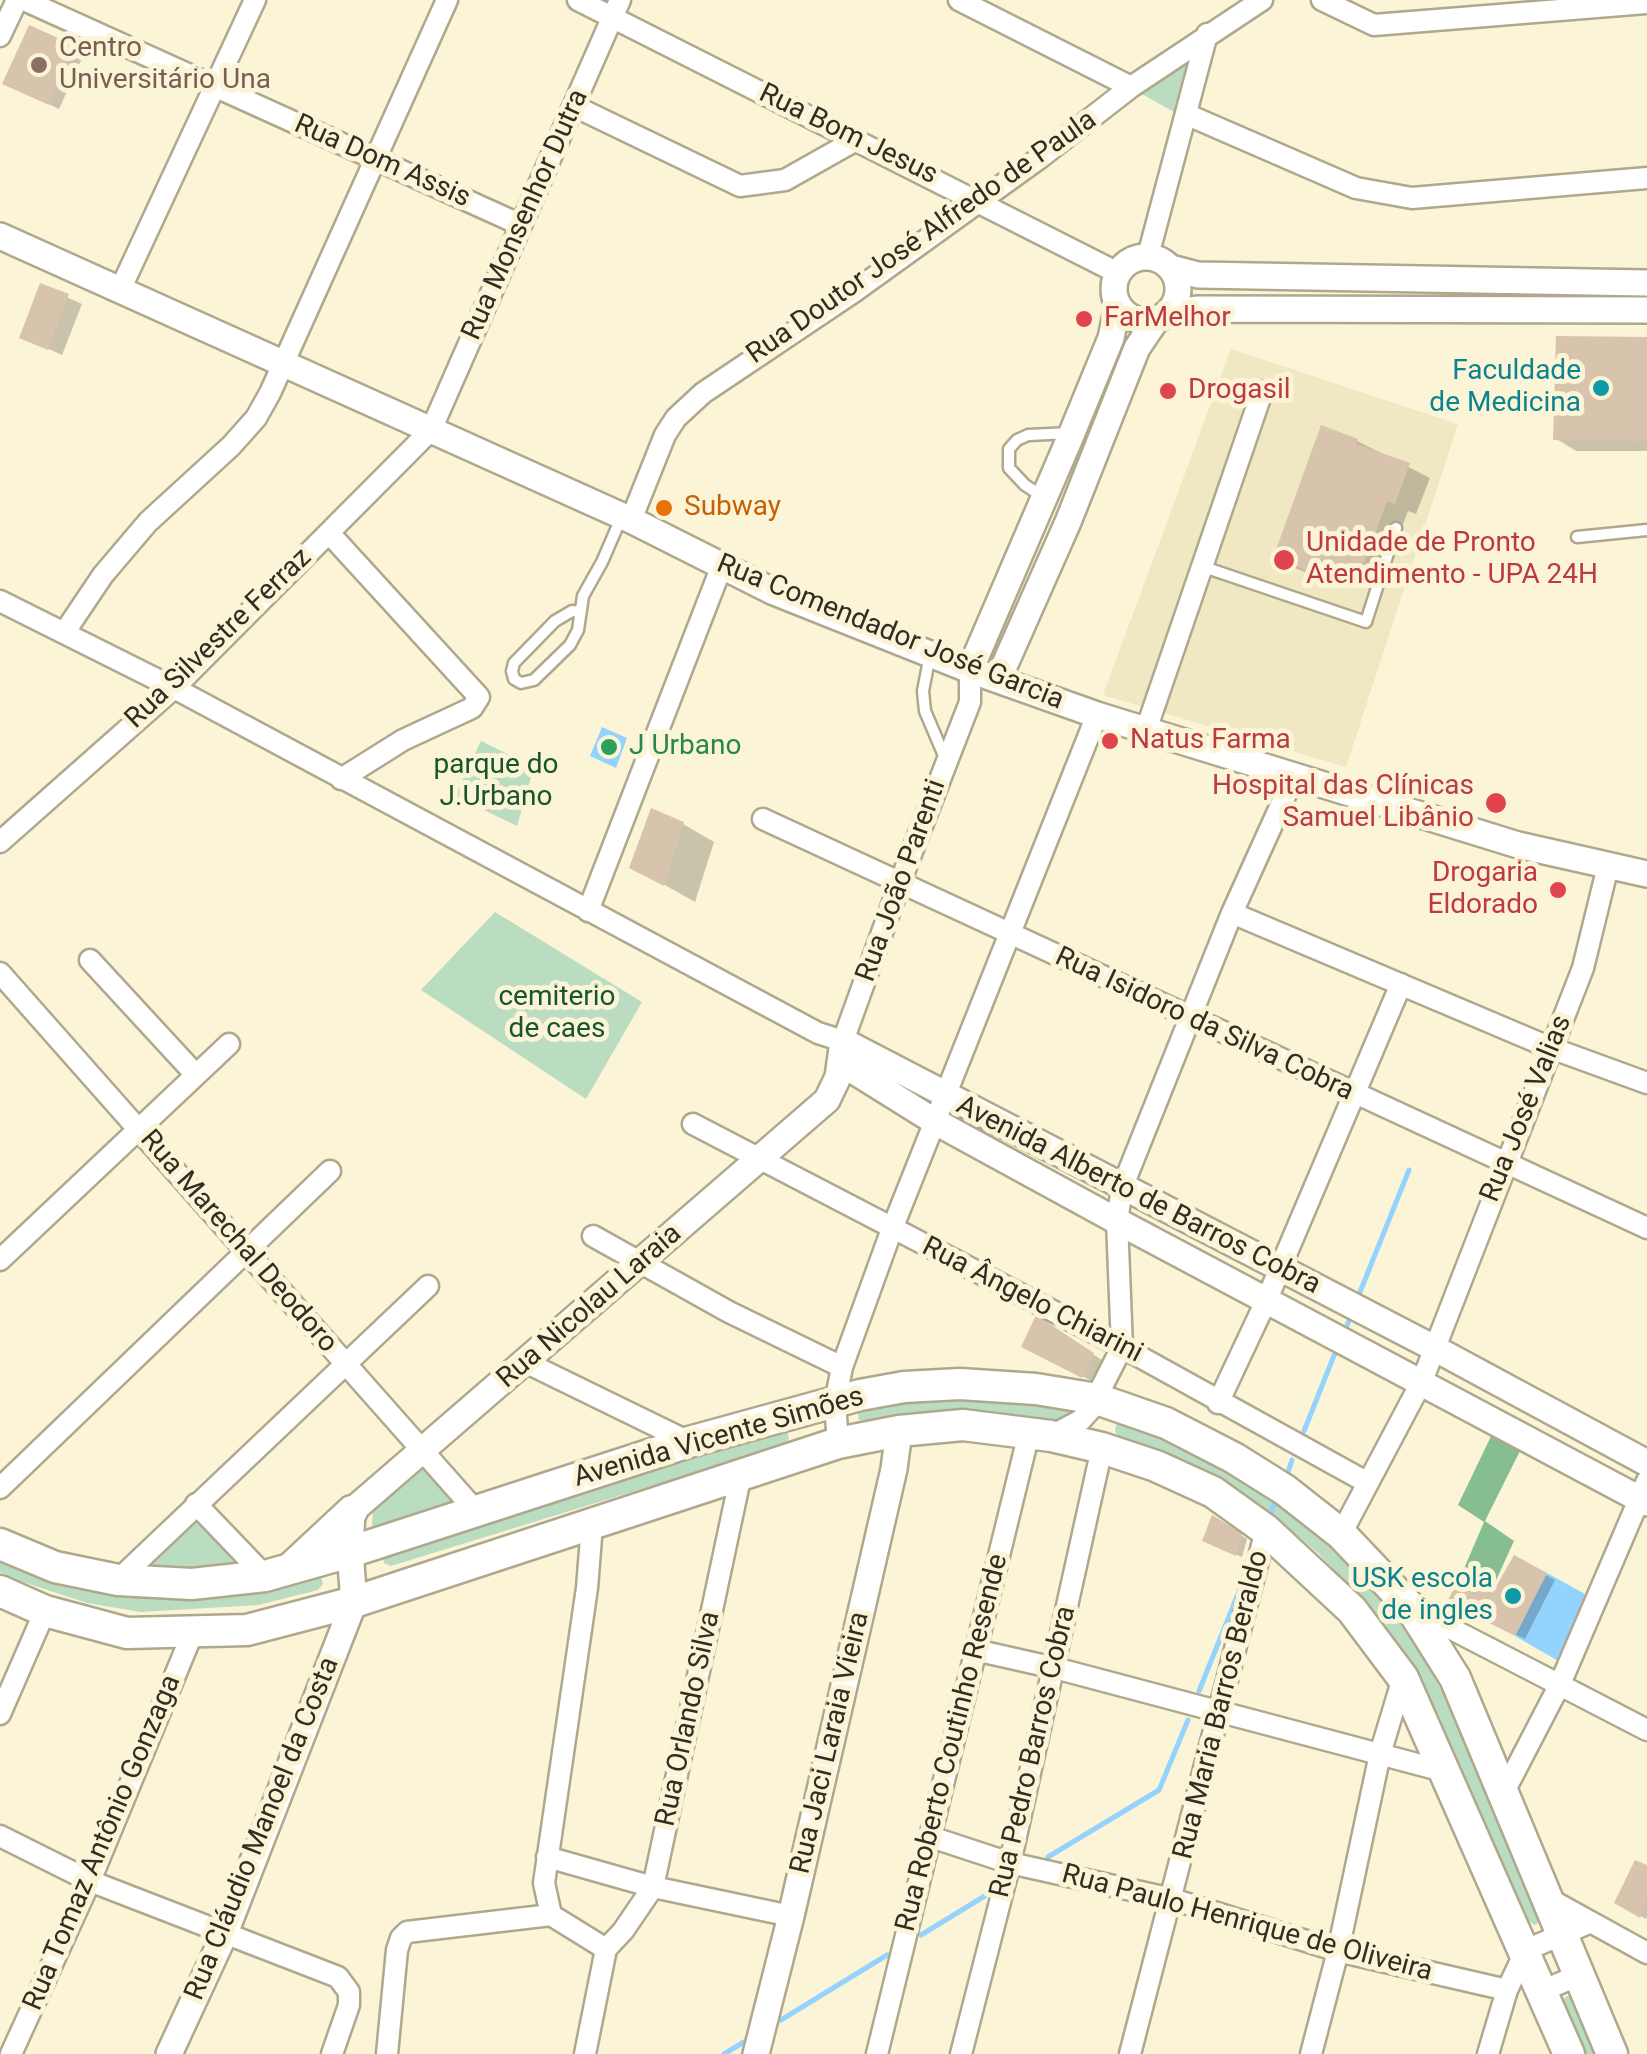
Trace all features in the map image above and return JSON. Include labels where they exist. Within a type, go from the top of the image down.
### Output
[{"type":"main road","name":"Avenida Vicente Simões","points":[[0,1544],[55,1567],[118,1580],[192,1584],[277,1573],[689,1442],[904,1387],[960,1384],[1036,1389],[1097,1399],[1166,1423],[1285,1490],[1341,1534],[1412,1608],[1454,1678],[1612,2054]]},
{"type":"main road","name":"Avenida Vicente Simões","points":[[0,1591],[45,1611],[127,1633],[247,1630],[354,1602],[838,1444],[899,1431],[963,1424],[1040,1434],[1102,1448],[1156,1466],[1213,1492],[1266,1530],[1352,1610],[1403,1678],[1569,2054]]},
{"type":"main road","points":[[277,1573],[352,1511]]},
{"type":"street","points":[[0,36],[21,0]]},
{"type":"street","name":"Rua Dom Assis","points":[[21,0],[521,225]]},
{"type":"street","points":[[120,290],[256,0]]},
{"type":"street","points":[[64,634],[103,575],[148,522],[256,418],[447,0]]},
{"type":"street","name":"Rua Bom Jesus","points":[[578,0],[616,9],[856,140],[1118,273]]},
{"type":"street","name":"Rua Doutor José Alfredo de Paula","points":[[627,518],[665,435],[676,418],[703,393],[854,291],[1131,88],[1262,0]]},
{"type":"street","points":[[1322,0],[1374,25],[1647,3]]},
{"type":"street","points":[[968,2],[1131,88]]},
{"type":"street","name":"Rua Monsenhor Dutra","points":[[432,430],[616,9]]},
{"type":"street","points":[[970,702],[998,680],[1068,522],[1137,348],[1178,298],[1179,288],[1160,262],[1208,34]]},
{"type":"street","points":[[574,106],[740,186],[785,180],[856,140]]},
{"type":"street","points":[[1188,115],[1356,188],[1412,198],[1647,178]]},
{"type":"street","name":"Rua Comendador José Garcia","points":[[0,236],[627,518],[720,568],[970,670],[1097,715],[1518,845],[1647,874]]},
{"type":"street","points":[[970,670],[1110,338],[1118,305],[1114,284],[1130,260],[1160,262],[1198,275],[1647,283]]},
{"type":"street","points":[[1118,305],[1134,320],[1161,318],[1198,308],[1647,310]]},
{"type":"street","points":[[1146,730],[1262,392]]},
{"type":"street","name":"Rua Silvestre Ferraz","points":[[0,842],[174,688],[432,430]]},
{"type":"street","points":[[328,533],[477,692],[479,701],[472,708],[403,740],[342,779]]},
{"type":"street","points":[[588,912],[720,568]]},
{"type":"street","points":[[0,601],[174,688],[818,1034],[842,1052]]},
{"type":"street","name":"Rua João Parenti","points":[[842,1052],[901,880],[970,702],[970,670]]},
{"type":"street","points":[[838,1444],[835,1403],[842,1366],[934,1121],[1097,715]]},
{"type":"street","points":[[1040,1434],[1081,1420],[1097,1399],[1122,1346],[1117,1221],[1122,1188],[1232,913],[1294,776]]},
{"type":"street","name":"Rua Isidoro da Silva Cobra","points":[[763,818],[1647,1228]]},
{"type":"street","name":"Rua José Valias","points":[[1434,1348],[1583,968],[1608,866]]},
{"type":"street","points":[[1232,913],[1551,1048],[1647,1083]]},
{"type":"street","points":[[90,960],[196,1075]]},
{"type":"street","name":"Rua Marechal Deodoro","points":[[0,973],[476,1510]]},
{"type":"street","points":[[1218,1402],[1267,1298],[1400,984]]},
{"type":"street","points":[[0,1260],[229,1044]]},
{"type":"street","name":"Avenida Alberto de Barros Cobra","points":[[842,1052],[944,1096],[1434,1348],[1647,1463]]},
{"type":"street","name":"Avenida Alberto de Barros Cobra","points":[[842,1052],[934,1121],[1584,1469],[1644,1494]]},
{"type":"street","name":"Rua Nicolau Laraia","points":[[352,1511],[827,1100],[834,1088],[842,1052]]},
{"type":"street","name":"Rua Ângelo Chiarini","points":[[693,1124],[1122,1346],[1368,1483]]},
{"type":"street","points":[[0,1488],[330,1171]]},
{"type":"street","points":[[593,1236],[729,1312],[842,1366]]},
{"type":"street","points":[[118,1580],[428,1286]]},
{"type":"street","points":[[1341,1534],[1422,1381],[1434,1348]]},
{"type":"street","points":[[526,1362],[689,1442]]},
{"type":"street","name":"Rua Jaci Laraia Vieira","points":[[756,2054],[791,1916],[899,1431]]},
{"type":"street","name":"Rua Roberto Coutinho Resende","points":[[877,2054],[975,1650],[1040,1434]]},
{"type":"street","points":[[1584,1469],[1598,1436]]},
{"type":"street","name":"Rua Pedro Barros Cobra","points":[[961,2054],[1010,1863],[1102,1448]]},
{"type":"street","name":"Rua Orlando Silva","points":[[606,1949],[623,1932],[653,1887],[741,1474]]},
{"type":"street","points":[[1504,1792],[1560,1684],[1644,1494]]},
{"type":"street","points":[[196,1504],[277,1573]]},
{"type":"street","points":[[352,1511],[354,1602]]},
{"type":"street","points":[[550,1915],[544,1883],[587,1588],[592,1525]]},
{"type":"street","name":"Rua Maria Barros Beraldo","points":[[1130,2054],[1266,1530]]},
{"type":"street","name":"Rua Cláudio Manoel da Costa","points":[[169,2054],[224,1932],[354,1602]]},
{"type":"street","points":[[1412,1608],[1647,1730]]},
{"type":"street","points":[[0,1714],[45,1611]]},
{"type":"street","name":"Rua Tomaz Antônio Gonzaga","points":[[11,2054],[90,1881],[193,1632]]},
{"type":"street","points":[[975,1650],[1447,1772]]},
{"type":"street","points":[[1311,2054],[1338,1951],[1380,1754],[1403,1678]]},
{"type":"street","points":[[0,1836],[90,1881],[338,1977],[350,1992],[349,2005],[332,2054]]},
{"type":"street","name":"Rua Paulo Henrique de Oliveira","points":[[932,1837],[1010,1863],[1172,1899],[1338,1951],[1507,1990]]},
{"type":"street","points":[[547,1857],[653,1887],[791,1916]]},
{"type":"street","points":[[1549,1900],[1647,1954]]},
{"type":"street","points":[[387,2054],[397,1950],[407,1932],[550,1915],[606,1949],[584,2054]]},
{"type":"street","points":[[1488,2054],[1507,1990],[1526,1950],[1591,1922]]},
{"type":"street","points":[[1542,1991],[1579,1975]]},
{"type":"lane","points":[[1045,498],[1009,468],[1009,449],[1028,436],[1072,434]]},
{"type":"lane","points":[[580,612],[572,611],[555,621],[514,663],[514,679],[522,683],[534,680],[570,646],[578,630],[582,596],[627,518]]},
{"type":"lane","points":[[1201,566],[1366,622],[1396,528]]},
{"type":"lane","points":[[1577,537],[1647,530]]},
{"type":"lane","points":[[930,654],[922,692],[925,712],[947,762]]},
{"type":"shaded area","name":"Unidade de Pronto Atendimento - UPA 24H","points":[[1231,349],[1458,424],[1346,767],[1103,695]]},
{"type":"green space","points":[[1188,55],[1176,113],[1140,93]]},
{"type":"green space","name":"parque do J.Urbano","points":[[481,741],[534,767],[517,826],[455,796]]},
{"type":"green space","name":"cemiterio de caes","points":[[495,912],[642,1002],[586,1099],[421,990]]},
{"type":"green space","points":[[984,1396],[1066,1405],[1070,1411],[1068,1419],[1060,1422],[984,1413],[869,1421],[859,1420],[857,1410],[877,1403]]},
{"type":"green space","points":[[1121,1422],[1218,1459],[1308,1517],[1398,1614],[1450,1705],[1543,1921],[1534,1925],[1529,1921],[1437,1713],[1385,1624],[1319,1554],[1278,1519],[1208,1475],[1120,1437],[1115,1432]]},
{"type":"green space","points":[[778,1428],[787,1430],[789,1439],[784,1445],[391,1566],[384,1563],[382,1553]]},
{"type":"green space","points":[[1494,1430],[1521,1449],[1485,1521],[1514,1541],[1492,1589],[1463,1571],[1484,1522],[1458,1505]]},
{"type":"green space","points":[[422,1461],[459,1504],[372,1528],[373,1505]]},
{"type":"green space","points":[[194,1514],[237,1555],[234,1568],[155,1570],[150,1556]]},
{"type":"green space","points":[[0,1551],[24,1563],[314,1574],[321,1577],[323,1584],[318,1590],[258,1605],[141,1612],[87,1603],[17,1580],[0,1572]]},
{"type":"green space","points":[[1574,1996],[1601,2054],[1582,2054],[1561,2001]]},
{"type":"water","name":"J Urbano","points":[[602,727],[627,738],[616,768],[590,756]]},
{"type":"water","points":[[1547,1573],[1585,1594],[1560,1662],[1515,1636]]},
{"type":"building","name":"Centro Universitário Una","points":[[29,25],[76,46],[49,105],[2,84]]},
{"type":"building","points":[[40,283],[69,294],[48,350],[19,338]]},
{"type":"building","name":"Faculdade de Medicina","points":[[1556,336],[1647,337],[1647,441],[1553,440]]},
{"type":"building","points":[[1321,425],[1358,439],[1356,444],[1410,463],[1395,504],[1387,501],[1360,574],[1327,562],[1322,576],[1273,558]]},
{"type":"building","points":[[651,808],[684,822],[664,886],[629,868]]},
{"type":"building","points":[[1036,1315],[1094,1353],[1082,1378],[1021,1347]]},
{"type":"building","points":[[1212,1515],[1242,1533],[1236,1556],[1202,1541]]},
{"type":"building","name":"USK escola de ingles","points":[[1514,1555],[1547,1573],[1515,1636],[1447,1602],[1463,1571],[1492,1589],[1485,1606]]},
{"type":"building","points":[[1635,1860],[1647,1865],[1647,1898],[1640,1918],[1614,1903]]},
{"type":"waterway","points":[[1358,1297],[1409,1170]]},
{"type":"waterway","points":[[1346,1328],[1350,1318]]},
{"type":"waterway","points":[[1304,1431],[1337,1348]]},
{"type":"waterway","points":[[1288,1472],[1292,1460]]},
{"type":"waterway","points":[[1271,1513],[1275,1503]]},
{"type":"waterway","points":[[1199,1691],[1242,1584]]},
{"type":"waterway","points":[[1048,1857],[1159,1790],[1188,1720]]},
{"type":"waterway","points":[[921,1935],[988,1894]]},
{"type":"waterway","points":[[781,2020],[887,1955]]},
{"type":"waterway","points":[[724,2054],[744,2042]]},
{"type":"place","name":"Centro Universitário Una","points":[[39,65]]},
{"type":"place","name":"FarMelhor","points":[[1084,319]]},
{"type":"place","name":"Faculdade de Medicina","points":[[1601,388]]},
{"type":"place","name":"Drogasil","points":[[1168,391]]},
{"type":"place","name":"Subway","points":[[664,508]]},
{"type":"place","name":"Unidade de Pronto Atendimento - UPA 24H","points":[[1284,560]]},
{"type":"place","name":"Natus Farma","points":[[1110,741]]},
{"type":"place","name":"J Urbano","points":[[609,747]]},
{"type":"place","name":"Hospital das Clínicas Samuel Libânio","points":[[1496,803]]},
{"type":"place","name":"Drogaria Eldorado","points":[[1558,890]]},
{"type":"place","name":"USK escola de ingles","points":[[1513,1596]]}]
